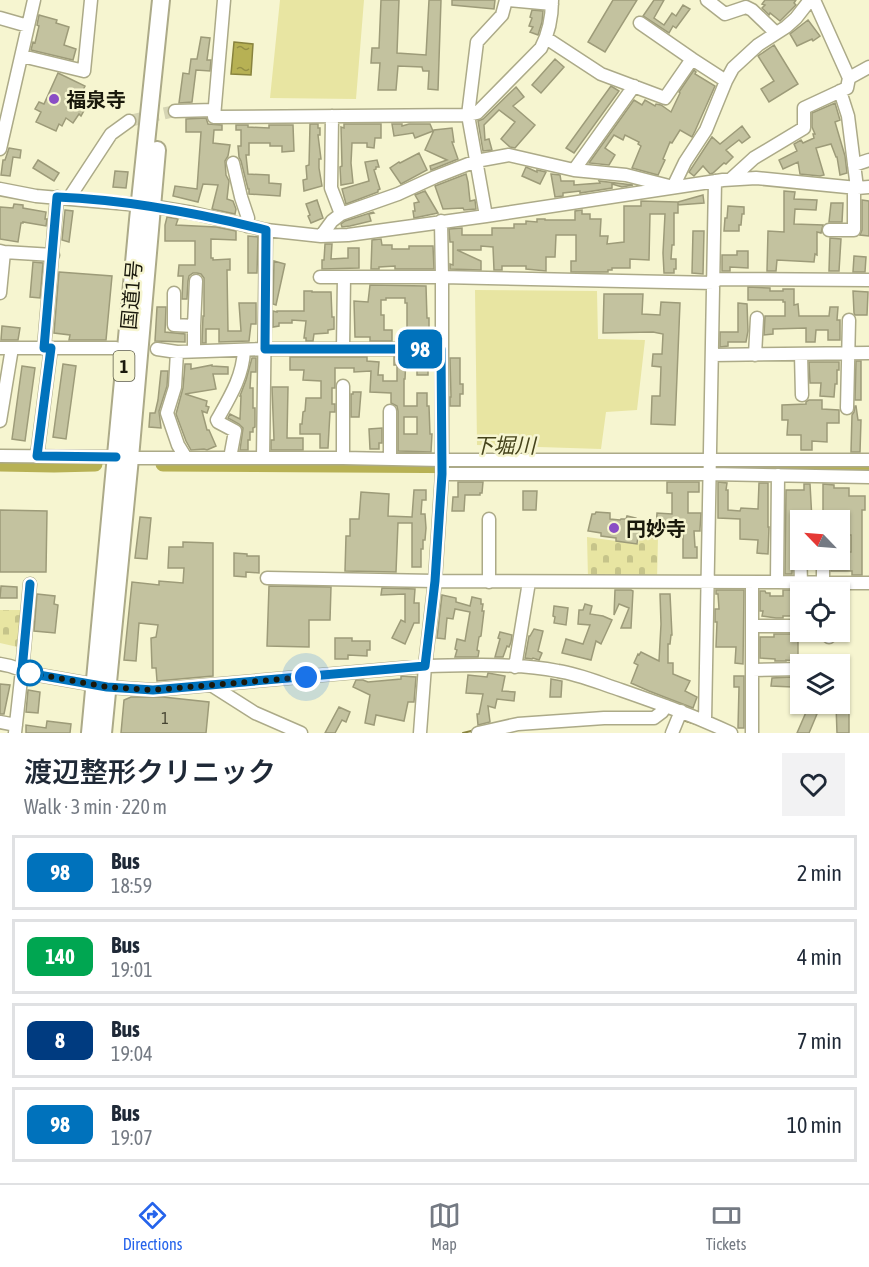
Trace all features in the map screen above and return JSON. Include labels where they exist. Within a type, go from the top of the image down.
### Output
[{"type":"highway","name":"国道1号","points":[[90,733],[101,685],[146,206],[161,0]]},
{"type":"highway","name":"国道1号","points":[[146,206],[172,0]]},
{"type":"highway","name":"国道1号","points":[[101,685],[103,733]]},
{"type":"street","points":[[0,149],[34,0]]},
{"type":"street","points":[[22,56],[84,71],[92,0]]},
{"type":"street","points":[[224,0],[214,117],[468,115],[477,113],[541,48],[551,18],[552,2],[507,0],[502,15],[477,42],[468,115],[486,216]]},
{"type":"street","points":[[706,0],[725,14],[756,5],[776,33]]},
{"type":"street","points":[[673,187],[685,162],[706,130],[733,68],[758,45],[786,27],[812,0],[849,78],[847,88],[804,108],[804,128],[754,158],[731,179]]},
{"type":"street","points":[[0,18],[28,26]]},
{"type":"street","points":[[640,22],[726,81]]},
{"type":"street","points":[[546,38],[601,74],[665,98],[692,59]]},
{"type":"street","points":[[849,78],[869,67]]},
{"type":"street","points":[[574,170],[634,86]]},
{"type":"street","points":[[830,230],[854,230],[860,187],[854,165],[848,116],[840,91]]},
{"type":"street","points":[[175,111],[214,110]]},
{"type":"street","points":[[332,116],[331,188],[341,214]]},
{"type":"street","points":[[37,456],[53,255],[63,198],[111,134],[129,121]]},
{"type":"street","points":[[321,236],[332,221],[341,214],[398,194],[476,161],[509,155],[574,170],[626,175],[673,187]]},
{"type":"street","points":[[854,165],[869,160]]},
{"type":"street","points":[[233,163],[248,218],[247,226]]},
{"type":"street","points":[[0,189],[36,196],[146,206],[193,213],[266,230],[321,236],[348,235],[486,216],[731,179],[756,178],[860,187]]},
{"type":"street","points":[[705,721],[715,181]]},
{"type":"street","points":[[420,733],[435,581],[442,474],[441,221]]},
{"type":"street","points":[[263,458],[266,230]]},
{"type":"street","points":[[0,293],[2,251],[53,255]]},
{"type":"street","points":[[320,277],[714,281],[869,280]]},
{"type":"street","points":[[343,349],[344,277]]},
{"type":"street","points":[[194,351],[196,281]]},
{"type":"street","points":[[174,293],[174,325],[194,326]]},
{"type":"street","points":[[755,354],[757,318]]},
{"type":"street","points":[[847,408],[849,320]]},
{"type":"street","points":[[0,421],[6,348],[116,348]]},
{"type":"street","points":[[157,349],[177,352],[265,349],[441,349]]},
{"type":"street","points":[[230,458],[235,431],[217,420],[236,386],[243,364],[244,350]]},
{"type":"street","points":[[177,352],[173,397],[167,413],[178,445],[186,458]]},
{"type":"street","points":[[801,354],[802,396]]},
{"type":"street","points":[[712,355],[869,354]]},
{"type":"street","points":[[343,386],[343,458]]},
{"type":"street","points":[[390,411],[390,458]]},
{"type":"street","points":[[0,456],[390,458],[710,467],[778,475],[869,477]]},
{"type":"street","points":[[442,474],[869,460]]},
{"type":"street","points":[[777,582],[778,475]]},
{"type":"street","points":[[489,519],[489,582]]},
{"type":"street","points":[[801,570],[801,582]]},
{"type":"street","points":[[267,578],[489,582],[790,582]]},
{"type":"street","points":[[515,667],[529,582]]},
{"type":"street","points":[[752,582],[752,733]]},
{"type":"street","points":[[850,585],[869,583]]},
{"type":"street","points":[[0,722],[15,729],[30,584]]},
{"type":"street","points":[[753,626],[790,626]]},
{"type":"street","points":[[0,664],[33,674],[101,685],[153,690],[425,666],[536,667],[562,671],[660,712],[705,721],[723,731]]},
{"type":"street","points":[[752,670],[790,669]]},
{"type":"street","points":[[211,685],[255,713],[301,733]]},
{"type":"street","points":[[478,733],[518,724],[660,712]]},
{"type":"street","points":[[672,733],[679,715]]},
{"type":"green space","points":[[280,0],[364,0],[356,99],[270,98]]},
{"type":"green space","points":[[475,290],[597,291],[598,339],[645,340],[637,410],[606,412],[601,449],[477,445]]},
{"type":"green space","points":[[640,535],[658,537],[657,580],[588,578],[587,537],[638,544]]},
{"type":"green space","points":[[0,610],[25,610],[22,648],[0,643]]},
{"type":"water","points":[[234,42],[253,44],[251,75],[231,74]]},
{"type":"building","points":[[381,0],[399,0],[397,53],[426,55],[429,0],[441,0],[438,90],[428,89],[429,71],[423,71],[422,67],[398,66],[396,90],[378,90],[380,63],[371,63],[372,48],[379,48]]},
{"type":"building","points":[[452,0],[495,0],[494,9],[452,5]]},
{"type":"building","points":[[613,0],[637,0],[605,52],[588,42]]},
{"type":"building","points":[[654,0],[664,0],[654,18],[664,25],[672,13],[676,16],[683,5],[690,9],[676,28],[673,26],[669,33],[643,16]]},
{"type":"building","points":[[765,0],[796,0],[794,3],[796,5],[780,21],[762,8]]},
{"type":"building","points":[[532,10],[543,11],[538,35],[530,32],[533,27],[529,26]]},
{"type":"building","points":[[39,15],[57,20],[56,23],[69,27],[64,45],[76,49],[73,60],[31,50],[39,26],[37,25]]},
{"type":"building","points":[[808,20],[820,36],[797,46],[790,34]]},
{"type":"building","points":[[201,37],[210,38],[207,60],[211,60],[210,71],[196,70],[192,102],[179,103],[183,73],[189,74],[191,59],[197,59]]},
{"type":"building","points":[[774,45],[798,84],[769,102],[761,89],[774,81],[758,56]]},
{"type":"building","points":[[555,59],[564,67],[541,93],[532,85]]},
{"type":"building","points":[[694,70],[695,74],[715,86],[692,137],[680,130],[672,143],[670,142],[658,175],[632,168],[641,146],[639,142],[625,135],[623,140],[614,135],[605,148],[615,155],[609,165],[589,163],[634,100],[642,105],[645,100],[655,106],[656,104],[661,105],[671,112],[679,92]]},
{"type":"building","name":"福泉寺","points":[[58,73],[85,86],[78,101],[87,105],[81,116],[79,114],[73,123],[66,118],[62,126],[59,124],[56,131],[36,122],[41,112],[35,109],[39,102],[44,104]]},
{"type":"building","points":[[611,86],[619,91],[574,153],[566,148]]},
{"type":"building","points":[[516,87],[524,97],[513,106],[535,125],[515,148],[510,147],[501,139],[515,122],[499,110],[484,125],[485,140],[489,139],[492,150],[483,151],[478,121],[483,119]]},
{"type":"building","points":[[835,103],[840,120],[835,122],[845,156],[847,173],[840,175],[837,157],[831,144],[816,148],[824,175],[800,174],[798,162],[783,169],[779,160],[797,151],[794,144],[801,140],[803,143],[814,138],[812,113]]},
{"type":"building","points":[[206,118],[208,124],[222,125],[222,130],[214,130],[213,143],[230,145],[225,161],[229,181],[227,199],[233,201],[235,214],[212,209],[218,185],[203,184],[198,202],[173,196],[175,186],[197,189],[201,132],[186,132],[186,119]]},
{"type":"building","points":[[310,124],[318,124],[320,128],[320,135],[318,135],[321,159],[319,159],[319,168],[322,186],[304,191],[303,180],[307,179],[306,166],[309,165]]},
{"type":"building","points":[[344,124],[381,124],[381,138],[375,138],[374,148],[367,147],[367,143],[352,143],[353,183],[341,185],[341,127],[344,128]]},
{"type":"building","points":[[392,124],[402,124],[402,126],[430,124],[433,131],[415,138],[413,133],[394,136]]},
{"type":"building","points":[[236,125],[269,128],[269,125],[293,125],[294,151],[282,152],[282,146],[270,146],[270,143],[249,143],[249,155],[246,155],[248,174],[269,175],[269,183],[281,184],[280,196],[249,194],[239,157],[238,146],[241,146],[241,130],[236,130]]},
{"type":"building","points":[[742,126],[750,137],[742,143],[739,140],[726,150],[733,157],[726,164],[724,163],[710,174],[703,166],[694,176],[689,172],[712,137],[720,144]]},
{"type":"building","points":[[452,128],[454,142],[452,142],[458,159],[431,170],[430,166],[447,160],[425,150],[434,130]]},
{"type":"building","points":[[9,148],[21,150],[20,158],[13,157],[10,176],[1,175],[3,160]]},
{"type":"building","points":[[419,153],[427,170],[401,184],[390,168]]},
{"type":"building","points":[[38,160],[59,173],[54,181],[33,168]]},
{"type":"building","points":[[377,160],[379,167],[374,170],[380,189],[378,192],[346,204],[342,189],[369,181],[365,162]]},
{"type":"building","points":[[526,167],[537,172],[537,170],[546,172],[540,184],[522,176]]},
{"type":"building","points":[[115,171],[128,172],[126,188],[113,187]]},
{"type":"building","points":[[466,174],[470,201],[475,200],[476,209],[443,209],[435,186]]},
{"type":"building","points":[[551,174],[560,175],[561,181],[574,181],[574,185],[600,183],[599,181],[633,185],[622,187],[612,184],[612,188],[563,193],[563,196],[555,197]]},
{"type":"building","points":[[425,191],[438,213],[414,218],[414,203],[419,202],[415,195]]},
{"type":"building","points":[[784,191],[795,192],[794,199],[817,200],[816,210],[795,209],[794,224],[823,225],[821,233],[817,232],[817,255],[815,254],[814,262],[777,260],[776,271],[767,271],[768,231],[784,232]]},
{"type":"building","points":[[703,195],[704,203],[678,205],[678,213],[674,213],[674,245],[672,245],[671,259],[676,259],[674,273],[664,273],[665,214],[650,214],[649,260],[630,259],[630,268],[612,268],[608,272],[571,272],[571,261],[576,261],[576,235],[556,235],[555,257],[546,257],[546,271],[526,269],[526,266],[502,266],[502,270],[494,270],[493,247],[481,246],[481,250],[457,250],[481,261],[481,270],[450,269],[450,264],[453,265],[453,242],[450,242],[449,229],[462,228],[462,235],[492,235],[492,228],[514,228],[514,224],[526,224],[526,221],[537,222],[537,219],[575,220],[575,211],[582,210],[582,214],[590,214],[590,219],[601,219],[600,236],[608,236],[607,244],[624,242],[624,206],[641,206],[641,201],[678,202]]},
{"type":"building","points":[[317,200],[323,218],[311,223],[306,204]]},
{"type":"building","points":[[862,200],[869,201],[869,236],[860,235]]},
{"type":"building","points":[[831,203],[843,203],[842,222],[829,222]]},
{"type":"building","points":[[14,204],[46,212],[46,226],[23,222],[18,242],[0,239],[0,207],[13,208]]},
{"type":"building","points":[[728,206],[744,207],[739,231],[724,231]]},
{"type":"building","points":[[65,210],[73,211],[69,242],[62,240]]},
{"type":"building","points":[[373,212],[369,214],[371,221],[342,227],[341,224],[345,221]]},
{"type":"building","points":[[167,217],[178,219],[176,225],[216,227],[236,231],[236,240],[211,239],[211,258],[213,260],[230,259],[230,270],[227,270],[228,331],[241,331],[239,303],[256,303],[256,324],[251,324],[249,341],[219,342],[219,329],[206,329],[206,343],[202,343],[204,278],[197,273],[189,276],[187,299],[182,299],[183,276],[178,276],[179,265],[195,265],[195,241],[165,241]]},
{"type":"building","points":[[693,231],[704,231],[703,274],[692,273]]},
{"type":"building","points":[[248,236],[258,237],[257,273],[248,273]]},
{"type":"building","points":[[830,238],[841,239],[839,271],[829,271]]},
{"type":"building","points":[[381,239],[382,245],[392,245],[392,249],[433,246],[434,269],[395,269],[395,266],[371,269],[372,240]]},
{"type":"building","points":[[325,244],[332,244],[331,259],[348,258],[348,248],[359,248],[359,268],[322,269]]},
{"type":"building","points":[[737,251],[748,251],[748,268],[730,267],[730,271],[722,271],[722,255],[737,255]]},
{"type":"building","points":[[854,256],[866,257],[865,272],[853,272]]},
{"type":"building","points":[[274,261],[285,264],[276,305],[273,304]]},
{"type":"building","points":[[33,262],[43,263],[40,298],[30,297]]},
{"type":"building","points":[[59,272],[112,276],[106,340],[69,340],[70,335],[54,333]]},
{"type":"building","points":[[370,285],[426,286],[429,341],[407,341],[405,298],[381,300],[384,330],[392,330],[392,341],[370,341],[370,337],[355,337],[354,301],[368,302]]},
{"type":"building","points":[[748,287],[770,288],[770,291],[794,289],[794,305],[798,304],[799,316],[829,316],[830,307],[838,307],[840,340],[828,340],[828,330],[816,330],[815,342],[806,342],[806,328],[773,329],[773,334],[764,335],[765,316],[785,316],[785,302],[783,300],[748,300]]},
{"type":"building","points":[[304,291],[331,292],[334,329],[328,330],[328,333],[314,334],[313,341],[306,341],[304,338],[306,321],[292,320],[292,323],[279,323],[279,326],[273,327],[273,311],[304,311]]},
{"type":"building","points":[[853,291],[868,292],[867,315],[855,315]]},
{"type":"building","points":[[604,294],[643,294],[642,314],[660,315],[661,302],[680,303],[675,425],[651,424],[652,396],[660,396],[661,367],[652,366],[653,354],[662,354],[663,334],[653,332],[603,333]]},
{"type":"building","points":[[738,303],[747,304],[746,342],[728,342],[728,346],[720,347],[720,332],[738,332]]},
{"type":"building","points":[[157,307],[166,307],[165,332],[185,334],[185,342],[155,341]]},
{"type":"building","points":[[2,326],[20,328],[18,340],[1,340]]},
{"type":"building","points":[[290,357],[367,357],[367,361],[379,362],[378,375],[383,375],[383,381],[397,381],[397,365],[394,365],[394,357],[406,357],[404,406],[417,406],[417,393],[427,393],[430,434],[432,434],[431,452],[398,451],[398,411],[397,406],[391,403],[391,393],[370,392],[371,371],[354,372],[354,368],[335,368],[332,404],[335,404],[335,412],[330,412],[328,448],[320,448],[320,434],[300,434],[300,424],[302,424],[305,411],[306,398],[321,398],[321,381],[303,380],[304,370],[290,370]],"holes":[[[404,417],[417,417],[417,434],[404,434]]]},
{"type":"building","points":[[417,357],[428,357],[428,375],[417,375]]},
{"type":"building","points":[[252,358],[256,358],[256,372],[251,372],[250,388],[253,388],[255,427],[253,432],[250,432],[248,450],[240,450],[243,428],[228,418],[230,414],[240,419],[240,396]]},
{"type":"building","points":[[450,358],[460,358],[460,384],[463,384],[463,394],[460,394],[460,406],[450,406]]},
{"type":"building","points":[[856,361],[861,361],[861,400],[855,400]]},
{"type":"building","points":[[809,362],[839,362],[834,397],[820,396],[821,383],[810,383]]},
{"type":"building","points":[[63,364],[76,366],[66,439],[53,437]]},
{"type":"building","points":[[185,364],[191,364],[191,369],[212,365],[228,367],[228,374],[213,374],[216,389],[185,394],[207,401],[206,406],[209,407],[207,413],[202,411],[207,430],[216,446],[207,450],[191,450],[176,414],[183,388]]},
{"type":"building","points":[[22,366],[35,368],[25,441],[12,439]]},
{"type":"building","points":[[161,371],[168,371],[167,386],[159,411],[161,428],[149,427],[150,413],[155,413],[158,400]]},
{"type":"building","points":[[272,387],[288,387],[287,438],[303,438],[303,450],[271,450],[271,440],[274,440]]},
{"type":"building","points":[[361,392],[359,417],[351,417],[351,394]]},
{"type":"building","points":[[809,400],[822,400],[822,409],[839,410],[839,423],[827,423],[827,442],[812,441],[812,450],[801,450],[801,435],[787,435],[788,420],[782,420],[782,405],[806,404]]},
{"type":"building","points":[[855,406],[858,420],[861,420],[860,452],[851,452],[852,415]]},
{"type":"building","points":[[382,428],[382,443],[379,443],[379,449],[370,449],[369,429]]},
{"type":"building","points":[[458,482],[483,482],[482,493],[465,495],[464,511],[452,511],[453,497],[458,497]]},
{"type":"building","points":[[667,482],[699,482],[699,492],[688,492],[688,513],[701,513],[700,531],[694,531],[697,558],[683,558],[683,529],[656,530],[657,513],[672,514],[672,493],[667,493]]},
{"type":"building","points":[[718,482],[727,483],[728,510],[740,511],[741,508],[758,509],[759,483],[768,483],[768,554],[757,553],[758,540],[740,539],[740,519],[718,518]]},
{"type":"building","points":[[804,484],[810,484],[811,510],[790,510],[790,570],[792,570],[792,574],[785,574],[786,490],[804,490]]},
{"type":"building","points":[[823,484],[834,485],[834,488],[849,488],[849,496],[865,496],[865,510],[862,510],[862,575],[852,575],[852,571],[831,571],[850,570],[850,510],[823,510]]},
{"type":"building","points":[[414,490],[426,490],[426,500],[422,500],[421,514],[425,514],[426,528],[423,549],[421,549],[421,567],[412,567],[412,523],[398,523],[396,572],[345,571],[346,536],[350,536],[350,519],[359,519],[361,492],[389,494],[388,516],[412,517]]},
{"type":"building","points":[[523,491],[537,491],[536,510],[523,510]]},
{"type":"building","points":[[0,510],[47,511],[46,572],[0,572]]},
{"type":"building","name":"円妙寺","points":[[610,513],[610,519],[626,519],[627,516],[640,520],[637,544],[616,541],[616,538],[588,531],[592,514]]},
{"type":"building","points":[[140,517],[151,518],[147,559],[135,558]]},
{"type":"building","points":[[183,542],[213,543],[213,676],[157,681],[156,668],[152,668],[151,638],[156,637],[158,625],[139,623],[136,661],[124,660],[132,582],[159,585],[159,581],[183,583],[184,568],[168,568],[169,547],[183,547]]},
{"type":"building","points":[[234,553],[259,556],[259,573],[246,572],[246,577],[234,576]]},
{"type":"building","points":[[1,586],[17,587],[17,598],[0,598]]},
{"type":"building","points":[[269,586],[331,587],[330,620],[309,620],[309,647],[267,646]]},
{"type":"building","points":[[382,588],[415,589],[414,603],[419,603],[419,623],[414,623],[405,644],[392,638],[401,620],[405,622],[405,594],[381,595]]},
{"type":"building","points":[[615,590],[633,591],[631,628],[621,628],[629,608],[619,604],[614,615]]},
{"type":"building","points":[[716,590],[744,590],[743,664],[735,663],[736,647],[716,647],[715,609],[719,609]]},
{"type":"building","points":[[783,590],[790,590],[790,616],[776,618],[762,616],[760,591],[770,593],[770,596],[783,596]]},
{"type":"building","points":[[37,594],[55,596],[54,604],[58,605],[55,633],[34,631]]},
{"type":"building","points":[[660,594],[670,594],[672,635],[670,644],[668,644],[668,663],[673,663],[673,674],[690,681],[685,691],[697,697],[693,708],[631,683],[638,665],[634,663],[638,654],[641,652],[659,661]]},
{"type":"building","points":[[442,595],[456,598],[456,602],[470,606],[472,597],[481,599],[482,611],[484,611],[477,650],[479,651],[478,657],[455,657],[457,639],[465,641],[470,612],[455,609],[453,619],[447,618],[445,639],[437,638]]},
{"type":"building","points":[[585,604],[592,606],[590,614],[612,620],[601,644],[596,641],[591,660],[562,653],[566,639],[583,644],[590,625],[578,624],[579,610],[583,610]]},
{"type":"building","points":[[554,606],[568,608],[566,625],[554,623]]},
{"type":"building","points":[[534,629],[543,631],[538,651],[542,653],[539,660],[525,658],[529,636]]},
{"type":"building","points":[[500,632],[512,635],[511,642],[503,657],[495,657],[500,639],[498,638]]},
{"type":"building","points":[[774,634],[790,634],[790,642],[798,642],[798,654],[790,654],[790,660],[786,661],[760,658],[760,637],[774,637]]},
{"type":"building","points":[[335,638],[370,641],[370,650],[367,650],[367,656],[348,655],[348,659],[335,659]]},
{"type":"building","points":[[488,673],[505,676],[502,691],[515,692],[514,701],[497,699],[495,708],[488,706],[490,722],[478,725],[477,714],[479,714],[483,694],[466,693],[468,675],[487,677]]},
{"type":"building","points":[[401,676],[416,677],[414,702],[408,702],[404,721],[376,715],[374,725],[365,723],[370,695],[353,687],[356,680],[368,682],[401,679]]},
{"type":"building","points":[[734,676],[744,676],[744,728],[738,728],[739,687],[734,687]]},
{"type":"building","points":[[790,677],[790,687],[771,686],[772,678]]},
{"type":"building","points":[[551,679],[562,681],[561,697],[550,697]]},
{"type":"building","points":[[0,684],[10,685],[4,714],[0,714]]},
{"type":"building","points":[[28,690],[40,692],[38,713],[26,712]]},
{"type":"building","points":[[131,697],[163,697],[209,702],[206,733],[121,733],[124,700]]},
{"type":"building","points":[[339,707],[350,712],[346,722],[342,720],[335,733],[325,733]]},
{"type":"building","points":[[805,714],[817,714],[809,733],[797,733]]},
{"type":"building","points":[[836,714],[849,714],[849,733],[837,733]]},
{"type":"building","points":[[47,721],[71,724],[70,733],[26,733],[26,725],[46,728]]},
{"type":"waterway","name":"下堀川","points":[[0,464],[95,464]]},
{"type":"waterway","name":"下堀川","points":[[163,464],[869,468]]},
{"type":"waterway","points":[[682,720],[696,724]]},
{"type":"waterway","points":[[463,733],[475,730]]},
{"type":"tunnel","points":[[129,121],[175,111]]},
{"type":"bus line","name":"98","points":[[30,584],[22,670],[33,674],[107,687],[153,690],[425,666],[435,581],[442,474],[441,349],[265,349],[266,230],[151,206],[57,197],[44,348],[51,348],[37,456],[116,457]]},
{"type":"place","name":"福泉寺","points":[[54,99]]},
{"type":"place","name":"円妙寺","points":[[614,528]]},
{"type":"route","points":[[30,673],[107,687],[153,690],[306,677]]}]
